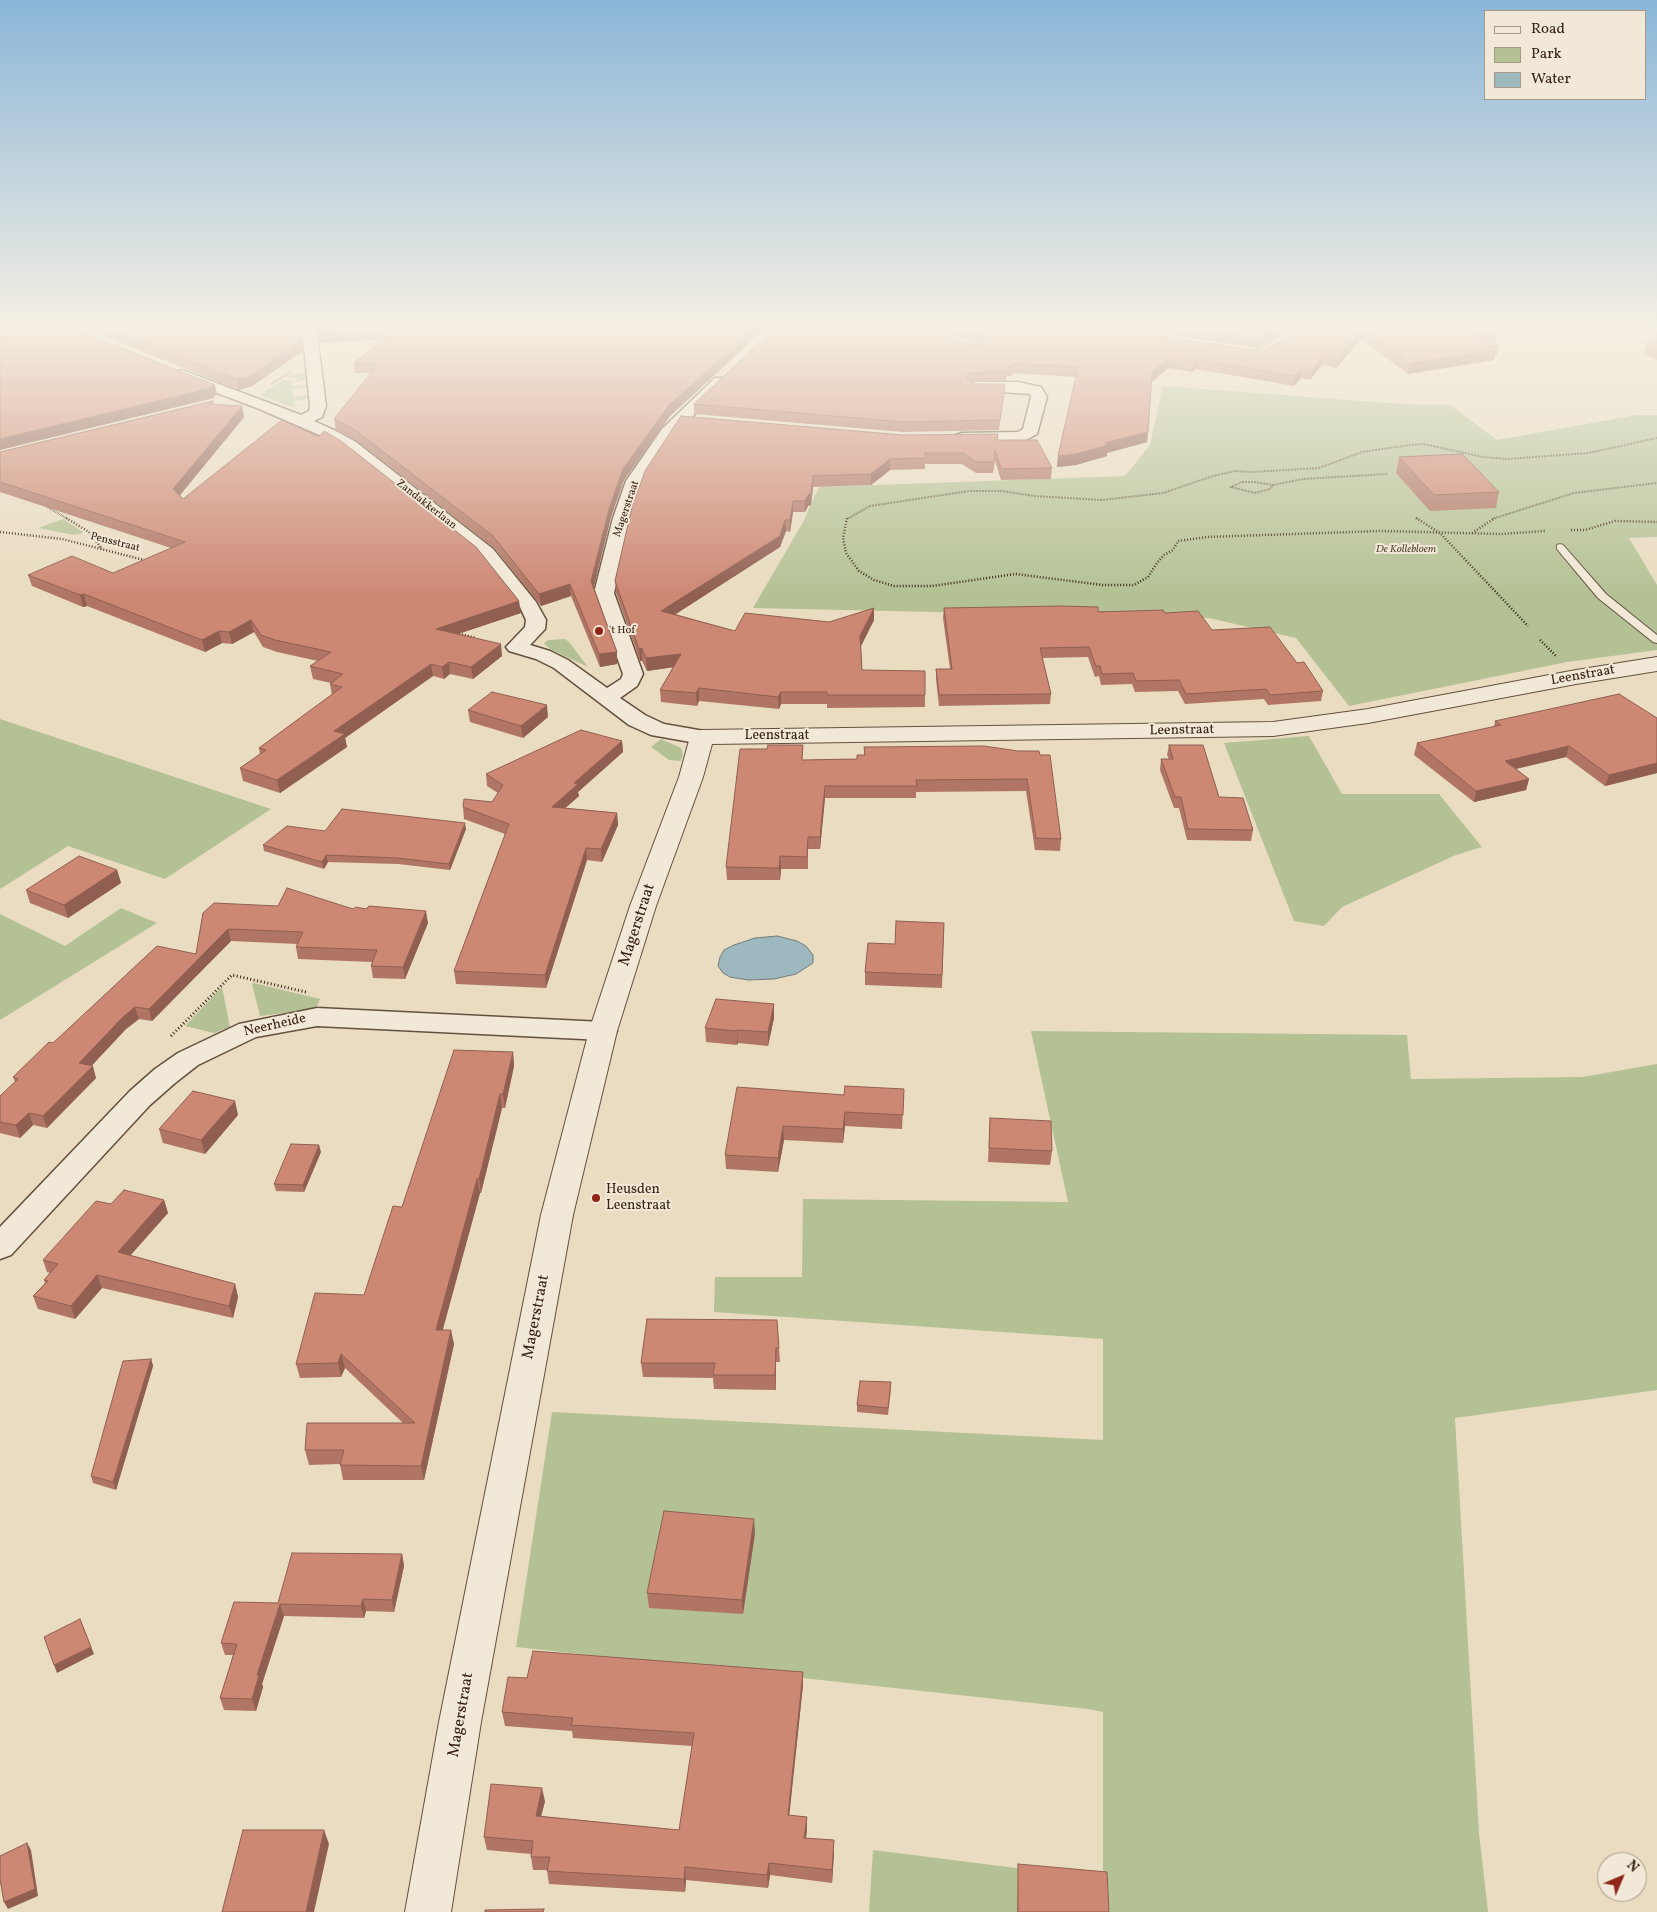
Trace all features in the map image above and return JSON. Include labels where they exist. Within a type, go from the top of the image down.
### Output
[{"type":"street","name":"Zandakkerlaan","points":[[290,416],[350,446],[486,553],[529,606],[536,620],[535,630],[516,646]]},
{"type":"street","points":[[302,421],[312,416]]},
{"type":"street","name":"Magerstraat","points":[[607,698],[630,682],[634,674],[604,593],[622,518],[636,481],[668,432],[681,416]]},
{"type":"street","points":[[950,438],[1022,437],[1031,431],[1034,416]]},
{"type":"street","points":[[677,420],[697,422]]},
{"type":"street","points":[[516,646],[543,655],[561,664],[637,720],[658,730],[702,736]]},
{"type":"street","name":"Leenstraat","points":[[702,736],[1273,729],[1368,716],[1657,664]]},
{"type":"street","name":"Magerstraat","points":[[428,1912],[460,1722],[554,1230],[603,1032],[643,906],[691,777],[702,736]]},
{"type":"street","name":"Neerheide","points":[[0,1247],[140,1098],[165,1076],[188,1059],[249,1030],[317,1017],[603,1032]]},
{"type":"lane","points":[[1560,547],[1602,596],[1657,640]]},
{"type":"path","points":[[1548,531],[1501,534],[1440,534],[1380,531],[1207,537],[1178,541],[1173,550],[1160,559],[1148,577],[1134,585],[1103,585],[1015,574],[932,586],[894,586],[874,580],[859,570],[846,553],[843,538],[847,518],[870,506],[941,494],[970,491],[1002,491],[1034,496],[1102,500],[1163,493],[1213,476],[1235,471],[1252,472],[1319,468],[1362,452],[1410,445],[1423,444],[1483,458],[1507,459],[1589,453],[1657,438]]},
{"type":"path","points":[[1273,485],[1270,489],[1255,493],[1231,487],[1242,482],[1273,485],[1303,479],[1387,474]]},
{"type":"path","points":[[1471,534],[1493,519],[1574,493],[1657,483]]},
{"type":"path","points":[[42,504],[89,532],[104,550]]},
{"type":"path","points":[[1416,518],[1440,534],[1528,626]]},
{"type":"path","points":[[1566,530],[1585,530],[1616,521],[1657,522]]},
{"type":"path","name":"Pensstraat","points":[[0,532],[54,538],[155,562]]},
{"type":"path","points":[[454,633],[516,646]]},
{"type":"green space","name":"De Kollebloem","points":[[1156,416],[1465,416],[1497,440],[1629,416],[1657,416],[1657,537],[1629,538],[1657,585],[1657,650],[1567,662],[1349,706],[1296,638],[1209,618],[753,608],[803,522],[819,487],[1125,476],[1150,445]]},
{"type":"green space","points":[[63,519],[83,533],[74,535],[38,528]]},
{"type":"green space","points":[[565,639],[588,667],[550,649],[544,643],[549,640]]},
{"type":"green space","points":[[0,719],[271,809],[165,879],[68,846],[0,889]]},
{"type":"green space","points":[[1309,736],[1342,794],[1439,794],[1482,847],[1456,855],[1342,907],[1324,926],[1294,921],[1224,743]]},
{"type":"green space","points":[[661,739],[681,748],[683,754],[681,761],[669,760],[651,747]]},
{"type":"green space","points":[[121,908],[157,923],[0,1020],[0,914],[65,946]]},
{"type":"green space","points":[[252,984],[320,999],[316,1009],[260,1016]]},
{"type":"green space","points":[[222,987],[230,1027],[214,1033],[185,1026]]},
{"type":"green space","points":[[1031,1031],[1407,1035],[1411,1079],[1583,1077],[1657,1064],[1657,1390],[1455,1418],[1479,1833],[1488,1912],[869,1912],[873,1850],[1103,1879],[1103,1712],[516,1647],[552,1412],[1103,1440],[1103,1339],[714,1312],[715,1277],[802,1277],[803,1199],[1068,1202]]},
{"type":"water","points":[[777,936],[797,941],[806,946],[813,955],[813,963],[796,974],[774,979],[748,980],[730,977],[723,973],[718,966],[724,950],[755,938]]},
{"type":"building","points":[[0,416],[95,416],[0,439]]},
{"type":"building","points":[[149,416],[233,416],[173,489],[183,499],[282,420],[319,437],[324,431],[341,441],[476,547],[519,601],[436,629],[501,644],[471,667],[449,662],[442,667],[431,664],[334,731],[345,734],[277,780],[240,768],[266,750],[259,748],[342,687],[330,684],[343,674],[310,666],[331,652],[275,640],[261,635],[251,620],[229,632],[219,631],[202,640],[84,594],[80,595],[28,575],[72,556],[113,573],[185,542],[0,482],[0,452]]},
{"type":"building","points":[[336,416],[661,416],[623,469],[610,506],[591,581],[617,652],[599,654],[570,584],[539,594],[493,536],[355,430],[334,419]]},
{"type":"building","points":[[681,416],[903,435],[998,434],[997,440],[1037,440],[1052,468],[1001,469],[995,450],[994,462],[976,462],[963,453],[925,453],[926,458],[890,459],[871,474],[813,476],[811,494],[808,495],[805,501],[793,501],[790,520],[785,520],[780,536],[661,611],[735,631],[745,613],[829,622],[874,608],[860,636],[862,670],[925,671],[925,695],[827,695],[827,692],[781,692],[778,697],[699,688],[696,693],[660,690],[681,654],[646,658],[642,648],[639,649],[615,581],[632,507],[645,471]]},
{"type":"building","points":[[836,416],[1001,416],[1000,420],[903,422]]},
{"type":"building","points":[[1067,416],[1149,416],[1148,432],[1105,443],[1108,445],[1077,454],[1058,456]]},
{"type":"building","points":[[1462,454],[1499,492],[1434,495],[1399,457]]},
{"type":"building","points":[[1098,607],[1098,612],[1163,610],[1165,613],[1198,611],[1212,630],[1270,627],[1297,663],[1304,662],[1323,691],[1270,695],[1266,689],[1186,694],[1179,680],[1136,681],[1133,673],[1102,674],[1100,666],[1096,666],[1089,647],[1040,648],[1051,694],[939,695],[936,669],[952,669],[944,608]]},
{"type":"building","points":[[492,692],[547,705],[521,726],[468,710]]},
{"type":"building","points":[[1619,694],[1657,718],[1657,763],[1609,775],[1569,746],[1505,761],[1529,779],[1476,791],[1417,743],[1501,725],[1495,721]]},
{"type":"building","points":[[581,730],[622,741],[574,783],[578,784],[552,807],[617,813],[601,849],[586,848],[545,975],[454,971],[509,824],[463,807],[464,799],[492,802],[503,785],[486,774]]},
{"type":"building","points":[[768,745],[803,745],[802,760],[857,759],[857,755],[865,755],[864,747],[984,746],[1018,751],[1039,751],[1040,755],[1050,755],[1061,839],[1036,838],[1027,779],[916,780],[917,786],[825,786],[820,837],[808,837],[807,857],[780,856],[779,868],[726,867],[740,749],[767,749]]},
{"type":"building","points":[[1169,745],[1203,745],[1219,797],[1243,798],[1253,830],[1188,829],[1181,797],[1175,797],[1161,759],[1173,759]]},
{"type":"building","points":[[342,809],[465,823],[449,864],[397,858],[326,855],[322,862],[263,845],[287,826],[325,831]]},
{"type":"building","points":[[79,856],[117,870],[64,905],[26,890]]},
{"type":"building","points":[[287,888],[353,909],[356,907],[366,909],[369,906],[426,911],[403,967],[371,966],[377,950],[296,947],[303,932],[228,929],[149,1009],[135,1007],[123,1017],[79,1063],[93,1066],[43,1116],[29,1113],[16,1125],[0,1122],[0,1096],[18,1079],[13,1077],[49,1042],[53,1043],[157,946],[196,954],[203,913],[214,903],[278,906]]},
{"type":"building","points":[[896,921],[944,923],[942,975],[865,972],[868,943],[895,944]]},
{"type":"building","points":[[716,999],[774,1004],[768,1032],[705,1028]]},
{"type":"building","points":[[454,1050],[513,1052],[503,1094],[500,1094],[479,1179],[477,1179],[436,1330],[451,1330],[421,1466],[340,1465],[344,1450],[305,1450],[307,1423],[415,1423],[341,1354],[338,1363],[296,1364],[315,1293],[364,1295],[393,1206],[402,1207]]},
{"type":"building","points":[[845,1086],[904,1089],[903,1115],[845,1112],[843,1129],[783,1126],[778,1158],[725,1155],[737,1087],[844,1095]]},
{"type":"building","points":[[193,1091],[235,1101],[201,1140],[159,1129]]},
{"type":"building","points":[[990,1118],[1051,1121],[1052,1151],[989,1148]]},
{"type":"building","points":[[291,1144],[319,1145],[303,1185],[274,1184]]},
{"type":"building","points":[[124,1190],[164,1200],[118,1252],[235,1284],[229,1306],[97,1275],[71,1306],[33,1296],[48,1281],[44,1280],[58,1264],[43,1260],[96,1201],[111,1204]]},
{"type":"building","points":[[647,1319],[777,1320],[779,1348],[776,1348],[775,1375],[713,1375],[715,1363],[641,1363]]},
{"type":"building","points":[[151,1359],[113,1482],[91,1476],[123,1361]]},
{"type":"building","points":[[860,1381],[891,1382],[888,1408],[857,1405]]},
{"type":"building","points":[[664,1511],[754,1519],[742,1600],[647,1593]]},
{"type":"building","points":[[292,1553],[402,1554],[392,1600],[363,1599],[361,1606],[280,1604],[257,1675],[259,1675],[252,1699],[220,1698],[237,1644],[221,1643],[234,1602],[278,1603]]},
{"type":"building","points":[[80,1619],[91,1647],[54,1665],[44,1637]]},
{"type":"building","points":[[533,1651],[803,1672],[788,1815],[807,1817],[804,1838],[834,1840],[832,1870],[769,1863],[767,1875],[685,1867],[684,1879],[547,1871],[550,1857],[531,1857],[533,1841],[484,1837],[491,1784],[542,1788],[536,1816],[679,1830],[694,1733],[571,1725],[573,1718],[502,1712],[508,1677],[527,1678]]},
{"type":"building","points":[[243,1830],[324,1830],[306,1912],[222,1912]]},
{"type":"building","points":[[27,1843],[35,1889],[4,1902],[0,1879],[0,1856]]},
{"type":"building","points":[[1018,1864],[1107,1872],[1109,1912],[1018,1912]]},
{"type":"building","points":[[544,1909],[543,1912],[485,1912],[485,1910]]},
{"type":"place","name":"'t Hof","points":[[599,631]]},
{"type":"place","name":"Heusden Leenstraat","points":[[596,1198]]}]
